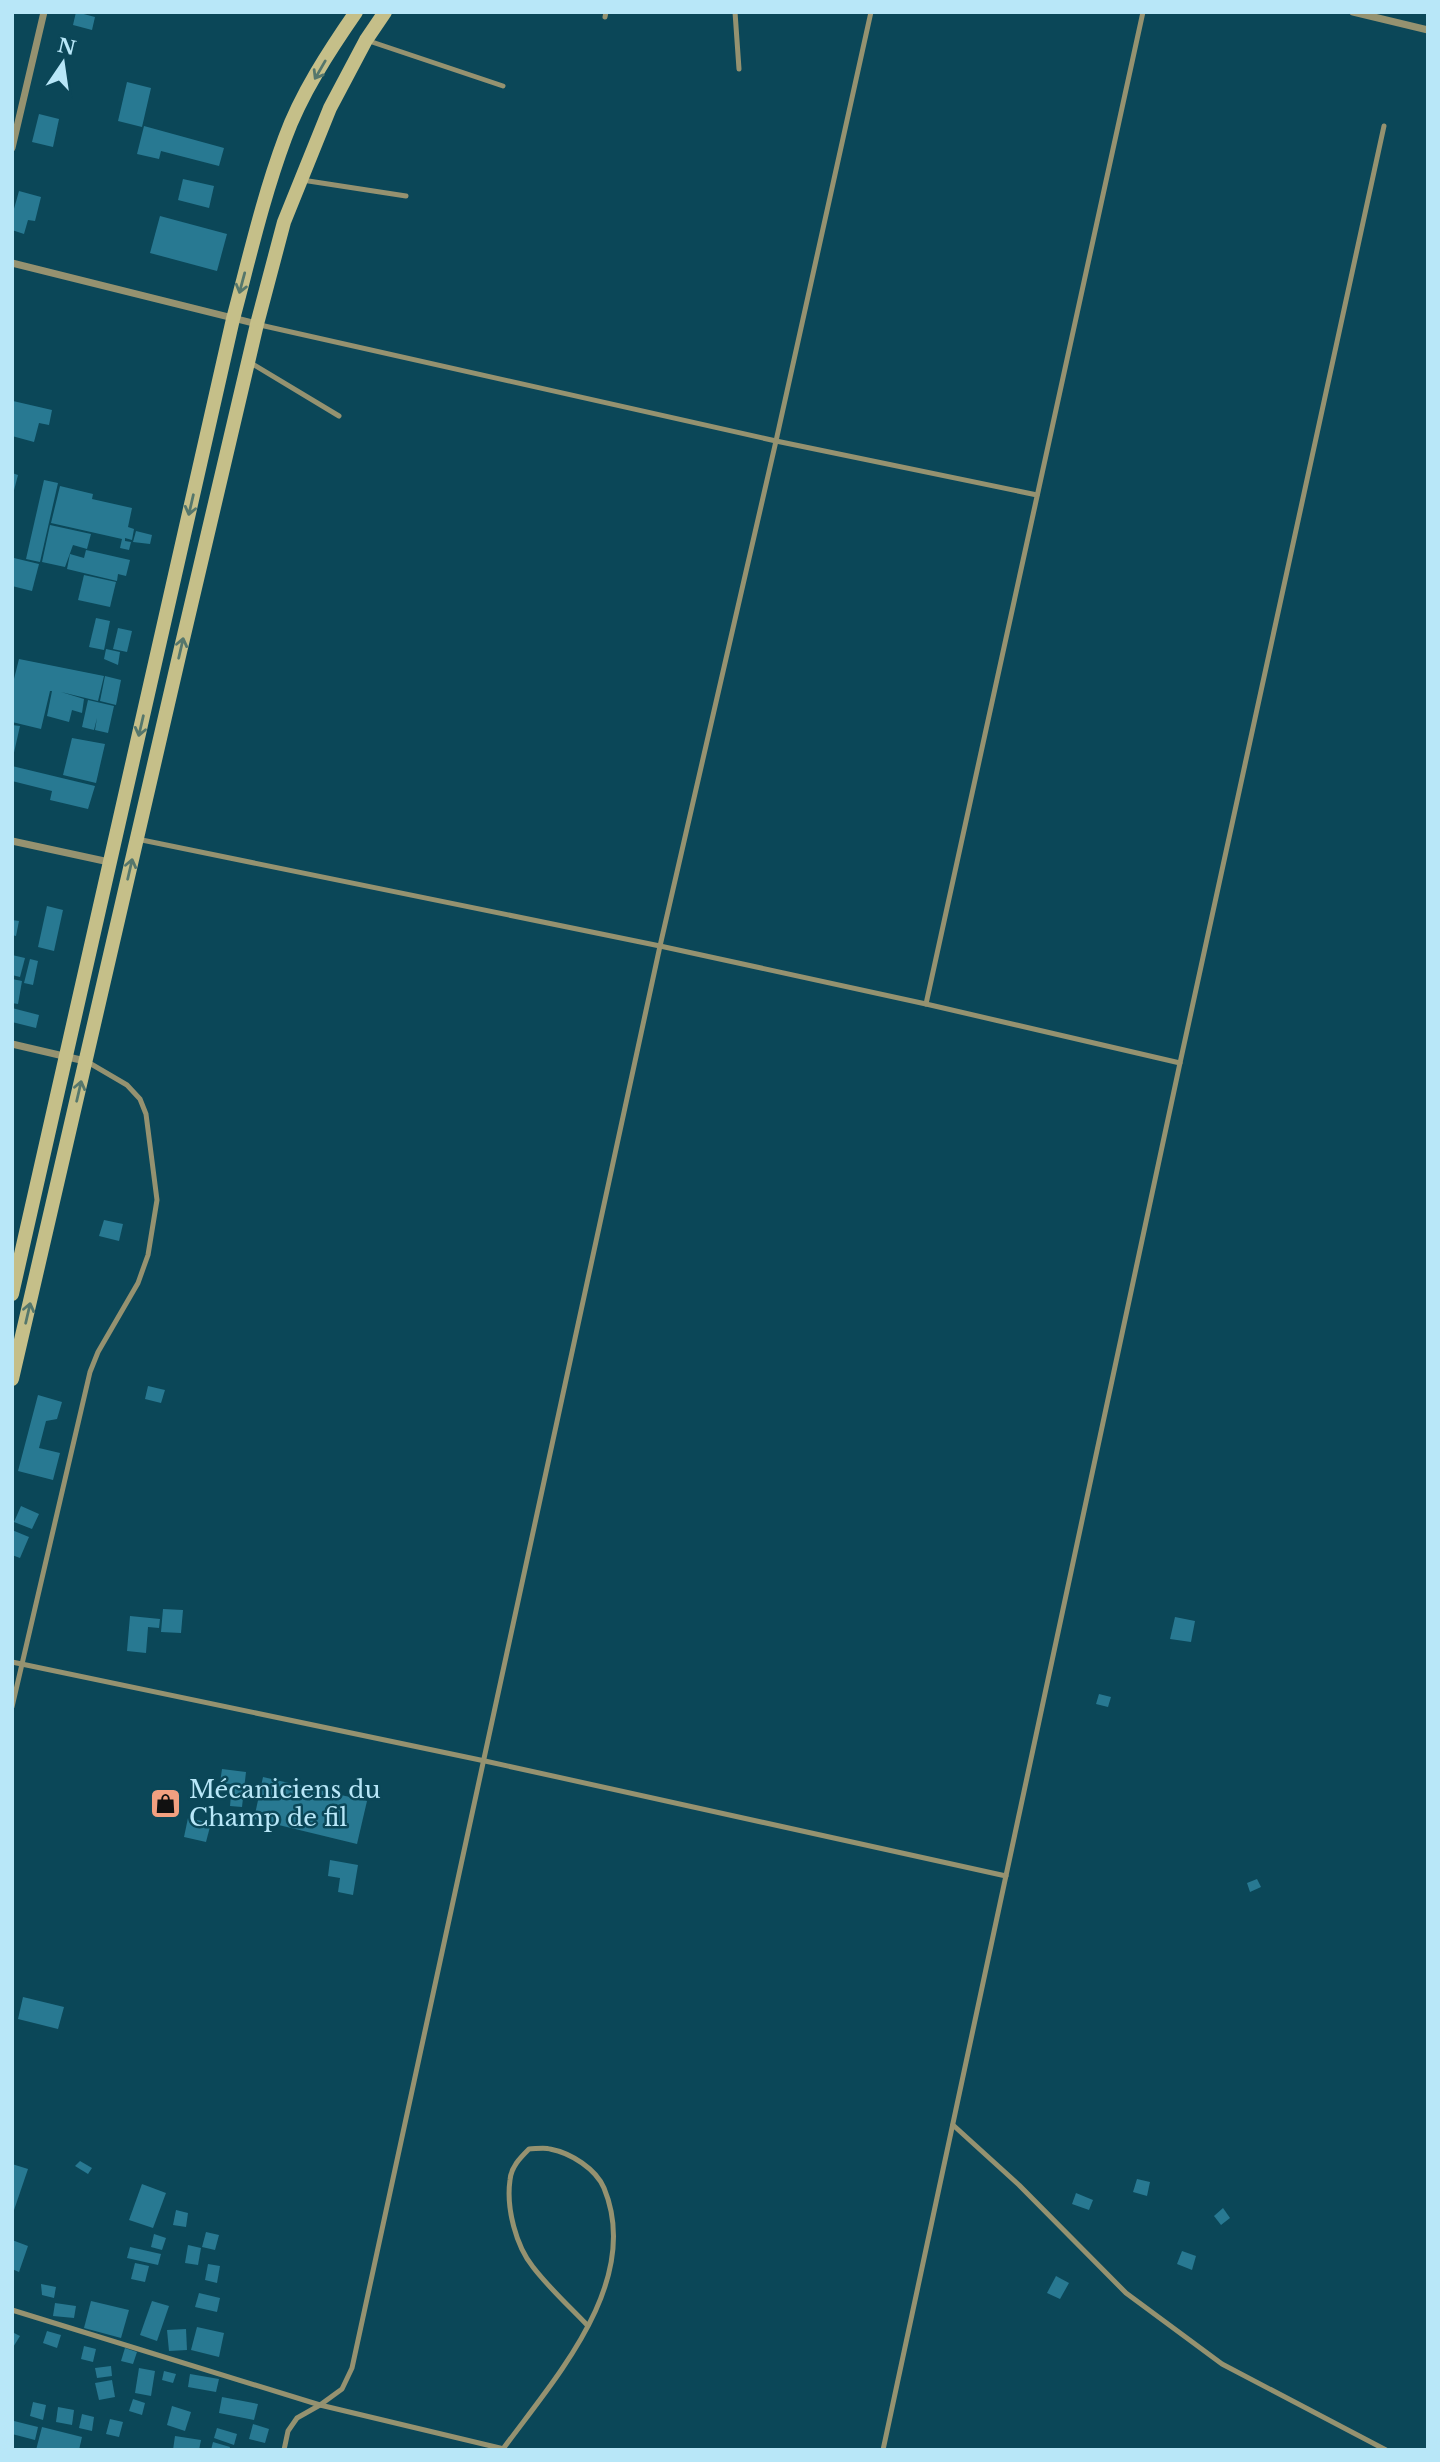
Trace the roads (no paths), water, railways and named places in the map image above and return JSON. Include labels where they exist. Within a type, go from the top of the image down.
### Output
[{"type":"street","points":[[12,148],[44,12]]},
{"type":"street","points":[[12,1294],[233,319],[268,188],[286,136],[309,90],[356,12]]},
{"type":"street","points":[[12,1379],[248,361],[284,222],[299,179],[330,108],[366,40],[385,12]]},
{"type":"street","points":[[1353,12],[1379,15],[1428,30]]},
{"type":"street","points":[[12,263],[257,324]]},
{"type":"street","points":[[12,841],[110,862]]},
{"type":"street","points":[[12,1044],[86,1061]]},
{"type":"lane","points":[[735,12],[739,69]]},
{"type":"lane","points":[[284,2450],[288,2431],[296,2418],[342,2389],[352,2368],[660,946],[776,441],[870,12]]},
{"type":"lane","points":[[926,1004],[1143,12]]},
{"type":"lane","points":[[366,40],[503,86]]},
{"type":"lane","points":[[883,2450],[1384,126]]},
{"type":"lane","points":[[299,179],[406,196]]},
{"type":"lane","points":[[257,324],[776,441],[1037,495]]},
{"type":"lane","points":[[248,361],[339,416]]},
{"type":"lane","points":[[137,839],[660,946],[1180,1063]]},
{"type":"lane","points":[[12,1707],[90,1372],[98,1352],[138,1283],[148,1255],[157,1200],[146,1114],[140,1099],[127,1085],[86,1061]]},
{"type":"lane","points":[[12,1662],[485,1761],[1006,1875]]},
{"type":"lane","points":[[953,2125],[1019,2185],[1126,2293],[1222,2364],[1386,2450]]},
{"type":"lane","points":[[12,2310],[320,2405],[505,2449],[581,2341],[602,2297],[613,2246],[612,2207],[599,2176],[577,2160],[550,2148],[529,2149],[517,2161],[510,2180],[517,2238],[532,2266],[588,2326]]},
{"type":"place","name":"Mécaniciens du Champ de fil","points":[[166,1803]]}]
